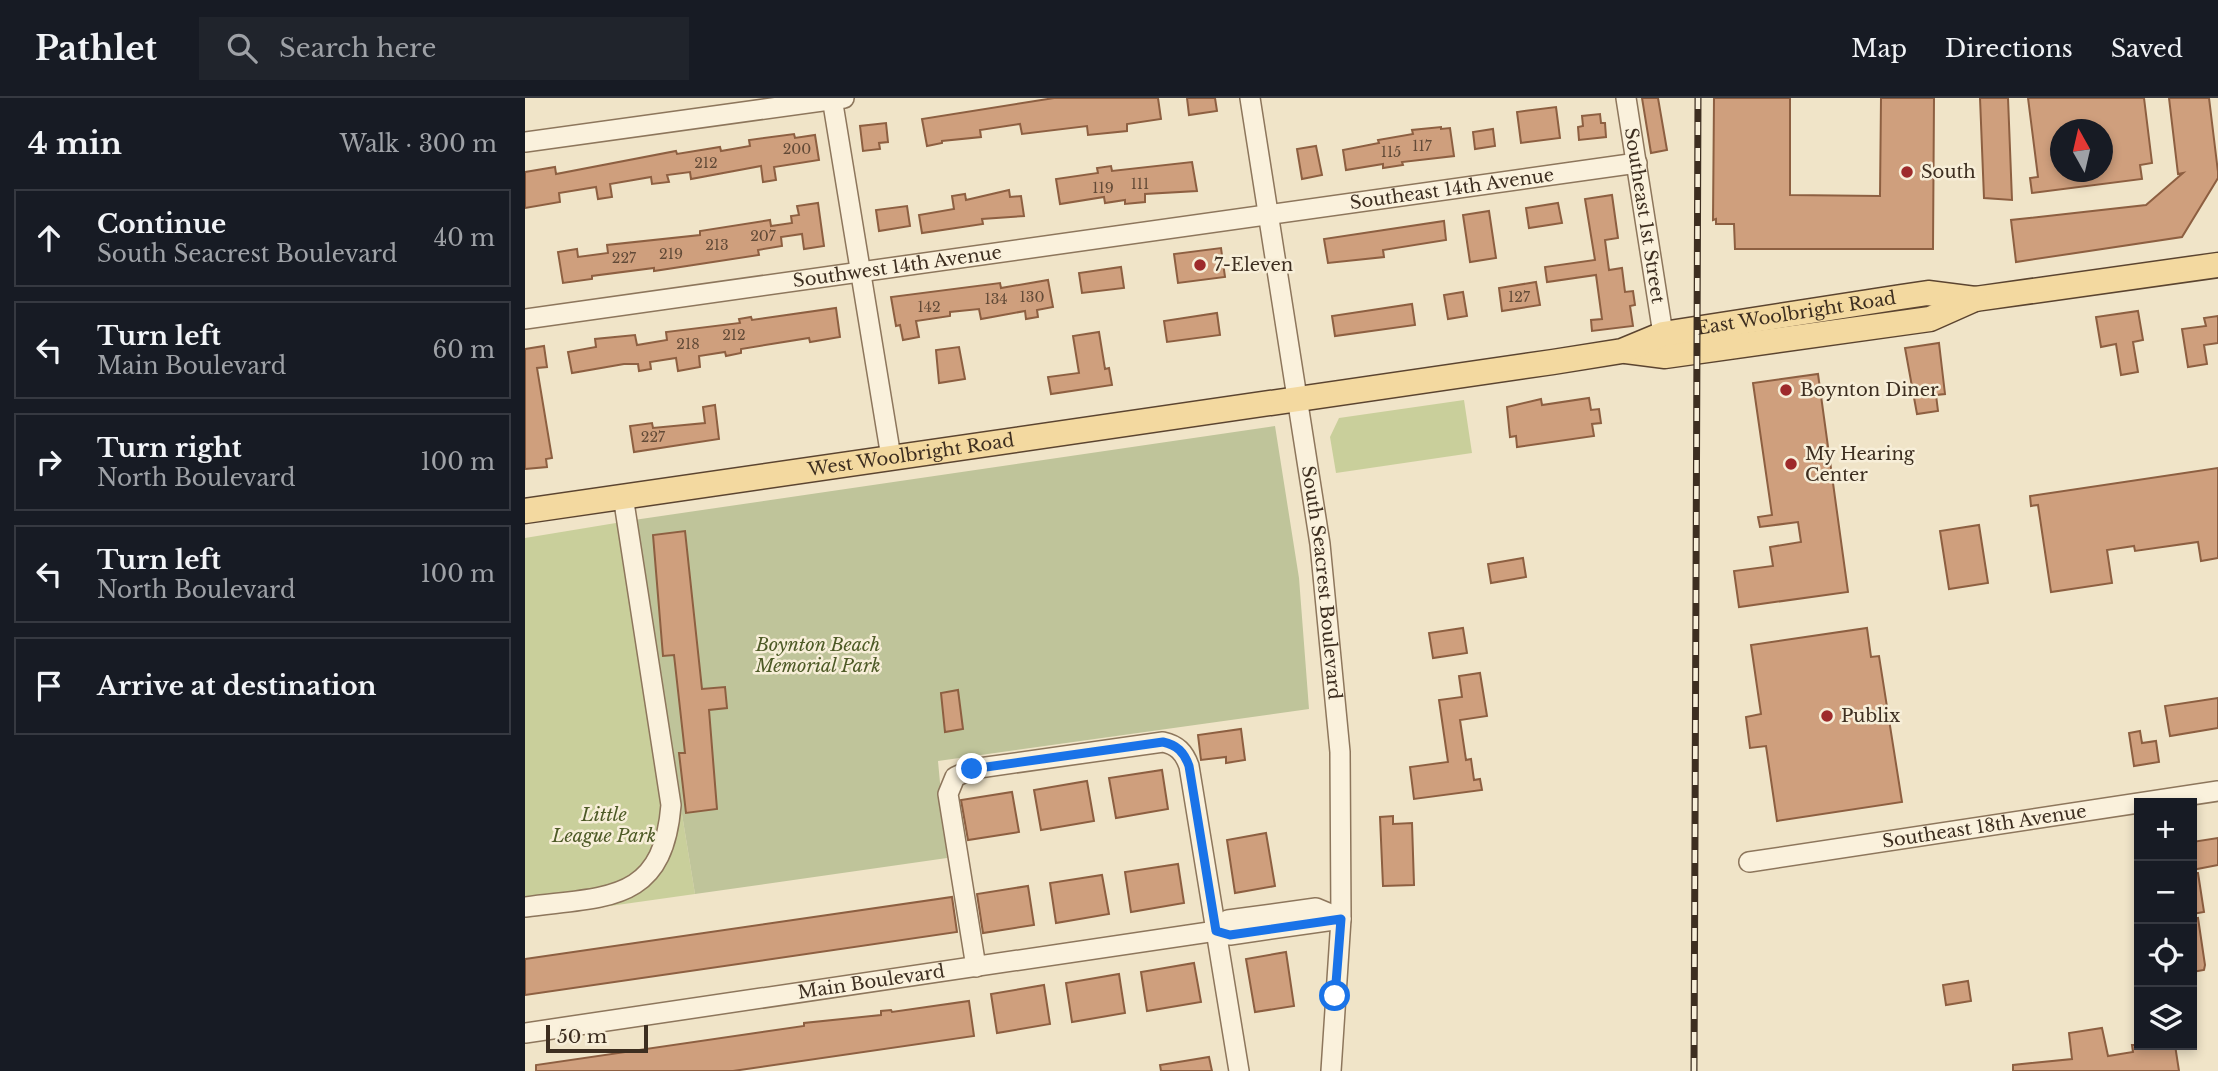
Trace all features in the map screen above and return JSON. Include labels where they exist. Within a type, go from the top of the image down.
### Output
[{"type":"main road","name":"East Woolbright Road","points":[[1297,399],[1622,351],[1663,334],[1928,293],[1975,299],[2218,265]]},
{"type":"main road","name":"East Woolbright Road","points":[[1622,351],[1665,356],[1930,319],[1975,299]]},
{"type":"main road","name":"West Woolbright Road","points":[[525,510],[1297,399]]},
{"type":"street","name":"South Seacrest Boulevard","points":[[1250,98],[1330,630],[1340,752],[1341,919],[1331,1071]]},
{"type":"street","name":"Southeast 1st Street","points":[[1626,98],[1663,334]]},
{"type":"street","points":[[525,142],[837,99],[861,273],[891,457]]},
{"type":"street","name":"Southeast 14th Avenue","points":[[1268,214],[1637,163]]},
{"type":"street","name":"Southwest 14th Avenue","points":[[525,319],[1268,214]]},
{"type":"street","points":[[525,907],[605,896],[637,884],[655,866],[669,837],[671,805],[623,496]]},
{"type":"street","points":[[976,967],[948,794],[955,777],[972,769],[1163,742],[1180,749],[1189,766],[1239,1071]]},
{"type":"street","name":"Southeast 18th Avenue","points":[[1749,862],[2218,791]]},
{"type":"street","name":"Main Boulevard","points":[[525,1033],[1216,931],[1228,920],[1316,908],[1341,919]]},
{"type":"green space","points":[[1464,400],[1472,453],[1336,473],[1330,437],[1339,418]]},
{"type":"green space","name":"Boynton Beach Memorial Park","points":[[1275,426],[1299,578],[1309,709],[938,761],[947,858],[695,894],[634,520]]},
{"type":"green space","name":"Little League Park","points":[[634,520],[695,894],[525,918],[525,538]]},
{"type":"building","points":[[1054,98],[1158,98],[1161,119],[1127,124],[1127,131],[1088,135],[1087,126],[1022,134],[1020,124],[980,130],[981,137],[942,141],[927,146],[922,119]]},
{"type":"building","points":[[1187,98],[1215,98],[1217,111],[1189,115]]},
{"type":"building","points":[[1642,98],[1658,98],[1667,150],[1651,153]]},
{"type":"building","name":"South","points":[[1714,98],[1790,98],[1790,195],[1880,196],[1881,98],[1934,98],[1933,249],[1735,249],[1734,224],[1716,224],[1716,219],[1713,220]]},
{"type":"building","points":[[1980,98],[2008,98],[2012,200],[1984,198]]},
{"type":"building","points":[[2028,98],[2144,98],[2152,163],[2140,165],[2142,179],[2032,193],[2030,178],[2038,177]]},
{"type":"building","points":[[2169,98],[2209,98],[2218,172],[2218,178],[2182,237],[2016,262],[2011,220],[2146,205],[2183,173],[2178,174]]},
{"type":"building","points":[[1556,107],[1560,138],[1521,143],[1517,112]]},
{"type":"building","points":[[1600,114],[1601,123],[1605,123],[1606,137],[1579,140],[1578,127],[1583,126],[1582,116]]},
{"type":"building","points":[[886,123],[888,142],[879,143],[880,149],[863,151],[860,126]]},
{"type":"building","points":[[1450,128],[1454,156],[1402,162],[1403,165],[1383,168],[1383,164],[1346,170],[1343,150],[1413,134],[1412,130]]},
{"type":"building","points":[[1493,129],[1495,146],[1475,149],[1473,132]]},
{"type":"building","points":[[794,134],[795,138],[815,135],[819,160],[774,167],[776,180],[763,182],[761,166],[691,179],[690,172],[667,175],[669,182],[652,184],[651,177],[610,184],[612,197],[598,199],[596,187],[559,193],[560,202],[525,208],[525,172],[555,167],[556,174],[676,151],[677,154],[720,147],[721,151],[750,146],[749,140]]},
{"type":"building","points":[[1316,146],[1322,175],[1302,179],[1297,149]]},
{"type":"building","points":[[1192,162],[1197,191],[1145,194],[1145,202],[1125,204],[1125,200],[1105,203],[1104,197],[1060,204],[1056,179],[1098,173],[1097,168],[1111,166],[1112,171]]},
{"type":"building","points":[[1009,190],[1010,197],[1021,196],[1024,216],[982,219],[983,224],[922,233],[919,215],[954,209],[952,196],[965,194],[966,200]]},
{"type":"building","points":[[1612,195],[1618,238],[1605,240],[1609,270],[1622,268],[1625,292],[1633,291],[1635,305],[1630,306],[1633,326],[1592,331],[1591,320],[1602,319],[1596,275],[1547,282],[1545,267],[1595,260],[1585,199]]},
{"type":"building","points":[[818,203],[824,246],[804,249],[802,234],[781,237],[782,246],[758,250],[759,255],[654,271],[654,268],[592,276],[592,279],[563,283],[558,252],[577,249],[578,257],[608,253],[607,245],[700,235],[700,231],[770,220],[771,226],[792,223],[791,216],[799,215],[797,206]]},
{"type":"building","points":[[1558,203],[1562,223],[1529,228],[1526,208]]},
{"type":"building","points":[[907,206],[910,226],[879,231],[876,210]]},
{"type":"building","points":[[1489,211],[1496,258],[1470,262],[1463,215]]},
{"type":"building","points":[[1444,221],[1446,240],[1383,250],[1384,257],[1328,263],[1324,239]]},
{"type":"building","name":"7-Eleven","points":[[1221,248],[1225,277],[1178,283],[1174,254]]},
{"type":"building","points":[[1121,267],[1124,288],[1082,293],[1079,273]]},
{"type":"building","points":[[1048,280],[1053,307],[1037,310],[1038,317],[1026,319],[1025,311],[981,319],[979,309],[950,312],[950,316],[916,321],[919,337],[903,340],[900,325],[896,326],[891,297],[1000,283],[1001,288]]},
{"type":"building","points":[[1536,282],[1540,305],[1502,311],[1499,288]]},
{"type":"building","points":[[1463,292],[1467,316],[1448,319],[1444,295]]},
{"type":"building","points":[[1412,304],[1415,325],[1335,336],[1332,316]]},
{"type":"building","points":[[836,308],[840,337],[810,342],[809,338],[741,349],[741,353],[726,356],[725,352],[699,356],[700,367],[678,371],[676,358],[650,362],[651,369],[639,371],[638,364],[624,364],[572,373],[568,352],[596,347],[595,339],[635,335],[637,345],[667,340],[666,332],[740,323],[739,319],[751,317],[752,320]]},
{"type":"building","points":[[2138,311],[2143,340],[2133,342],[2138,372],[2121,375],[2116,344],[2101,347],[2096,317]]},
{"type":"building","name":"7-Eleven","points":[[1217,313],[1220,335],[1167,342],[1164,321]]},
{"type":"building","points":[[2218,316],[2218,343],[2204,345],[2207,364],[2188,367],[2182,329],[2206,326],[2204,318]]},
{"type":"building","points":[[1099,332],[1105,369],[1109,368],[1112,385],[1051,394],[1048,377],[1079,373],[1073,336]]},
{"type":"building","points":[[1939,343],[1945,394],[1936,395],[1938,411],[1917,414],[1905,348]]},
{"type":"building","points":[[544,346],[547,367],[537,368],[552,458],[546,459],[547,467],[525,469],[525,349]]},
{"type":"building","points":[[959,347],[965,379],[939,383],[936,350]]},
{"type":"building","points":[[1818,374],[1848,592],[1739,607],[1734,571],[1773,566],[1770,547],[1801,542],[1798,522],[1760,527],[1758,517],[1772,515],[1753,383]]},
{"type":"building","points":[[1589,398],[1591,410],[1599,409],[1601,423],[1592,424],[1594,436],[1517,447],[1516,436],[1510,437],[1507,407],[1541,399],[1542,405]]},
{"type":"building","points":[[715,405],[719,439],[634,452],[630,426],[652,423],[653,428],[705,423],[703,407]]},
{"type":"building","points":[[2218,468],[2218,558],[2201,561],[2198,542],[2135,551],[2134,546],[2107,550],[2112,583],[2051,592],[2038,505],[2031,506],[2030,496]]},
{"type":"building","points":[[1979,525],[1988,583],[1949,589],[1940,531]]},
{"type":"building","points":[[685,531],[702,689],[725,687],[727,708],[709,710],[717,809],[686,813],[679,753],[685,753],[674,655],[663,656],[653,535]]},
{"type":"building","points":[[1523,558],[1526,577],[1491,583],[1488,564]]},
{"type":"building","points":[[1463,628],[1467,653],[1433,658],[1429,633]]},
{"type":"building","points":[[1867,628],[1871,657],[1879,656],[1902,802],[1777,821],[1766,746],[1750,748],[1746,717],[1761,714],[1751,645]]},
{"type":"building","points":[[1480,673],[1487,716],[1460,720],[1466,760],[1471,759],[1474,780],[1480,779],[1482,790],[1414,799],[1410,767],[1448,762],[1439,700],[1462,697],[1459,676]]},
{"type":"building","points":[[958,690],[963,729],[945,732],[941,693]]},
{"type":"building","points":[[2218,698],[2218,728],[2170,736],[2165,706]]},
{"type":"building","points":[[1241,729],[1245,760],[1226,763],[1226,757],[1201,760],[1198,735]]},
{"type":"building","points":[[2140,731],[2142,743],[2156,741],[2159,762],[2134,766],[2129,733]]},
{"type":"building","points":[[1162,770],[1168,809],[1116,818],[1109,778]]},
{"type":"building","points":[[1087,781],[1094,821],[1041,830],[1034,790]]},
{"type":"building","points":[[1012,792],[1019,832],[968,840],[961,800]]},
{"type":"building","points":[[1393,816],[1393,824],[1412,823],[1414,885],[1383,886],[1380,817]]},
{"type":"building","points":[[1266,833],[1275,886],[1235,893],[1227,840]]},
{"type":"building","points":[[2218,838],[2218,865],[2197,869],[2197,841]]},
{"type":"building","points":[[1178,864],[1184,903],[1131,912],[1125,872]]},
{"type":"building","points":[[2197,873],[2198,873],[2204,912],[2197,913]]},
{"type":"building","points":[[1102,875],[1109,914],[1056,923],[1050,883]]},
{"type":"building","points":[[1028,886],[1034,925],[983,933],[977,894]]},
{"type":"building","points":[[952,897],[957,932],[525,995],[525,959]]},
{"type":"building","points":[[2197,918],[2205,965],[2204,970],[2197,971],[2197,924]]},
{"type":"building","points":[[1286,952],[1294,1006],[1255,1012],[1246,959]]},
{"type":"building","points":[[1194,963],[1201,1002],[1147,1011],[1141,972]]},
{"type":"building","points":[[1119,974],[1125,1013],[1072,1022],[1066,983]]},
{"type":"building","points":[[1968,981],[1971,1001],[1946,1005],[1943,985]]},
{"type":"building","points":[[1044,985],[1050,1024],[997,1033],[991,994]]},
{"type":"building","points":[[969,1001],[974,1036],[733,1071],[536,1071],[536,1065],[804,1026],[804,1023],[881,1015],[881,1011],[892,1012]]},
{"type":"building","points":[[2102,1028],[2108,1056],[2133,1052],[2132,1045],[2134,1050],[2176,1050],[2179,1071],[2013,1071],[2013,1065],[2072,1059],[2069,1033]]},
{"type":"building","points":[[1209,1057],[1212,1071],[1161,1071],[1160,1065]]},
{"type":"railway","points":[[1694,1071],[1698,98]]},
{"type":"place","name":"South","points":[[1907,172]]},
{"type":"place","name":"7-Eleven","points":[[1200,265]]},
{"type":"place","name":"Boynton Diner","points":[[1786,390]]},
{"type":"place","name":"My Hearing Center","points":[[1791,464]]},
{"type":"place","name":"Publix","points":[[1827,716]]},
{"type":"route","points":[[972,769],[1163,742],[1180,749],[1189,766],[1216,931],[1230,935],[1341,919],[1335,996]]}]
